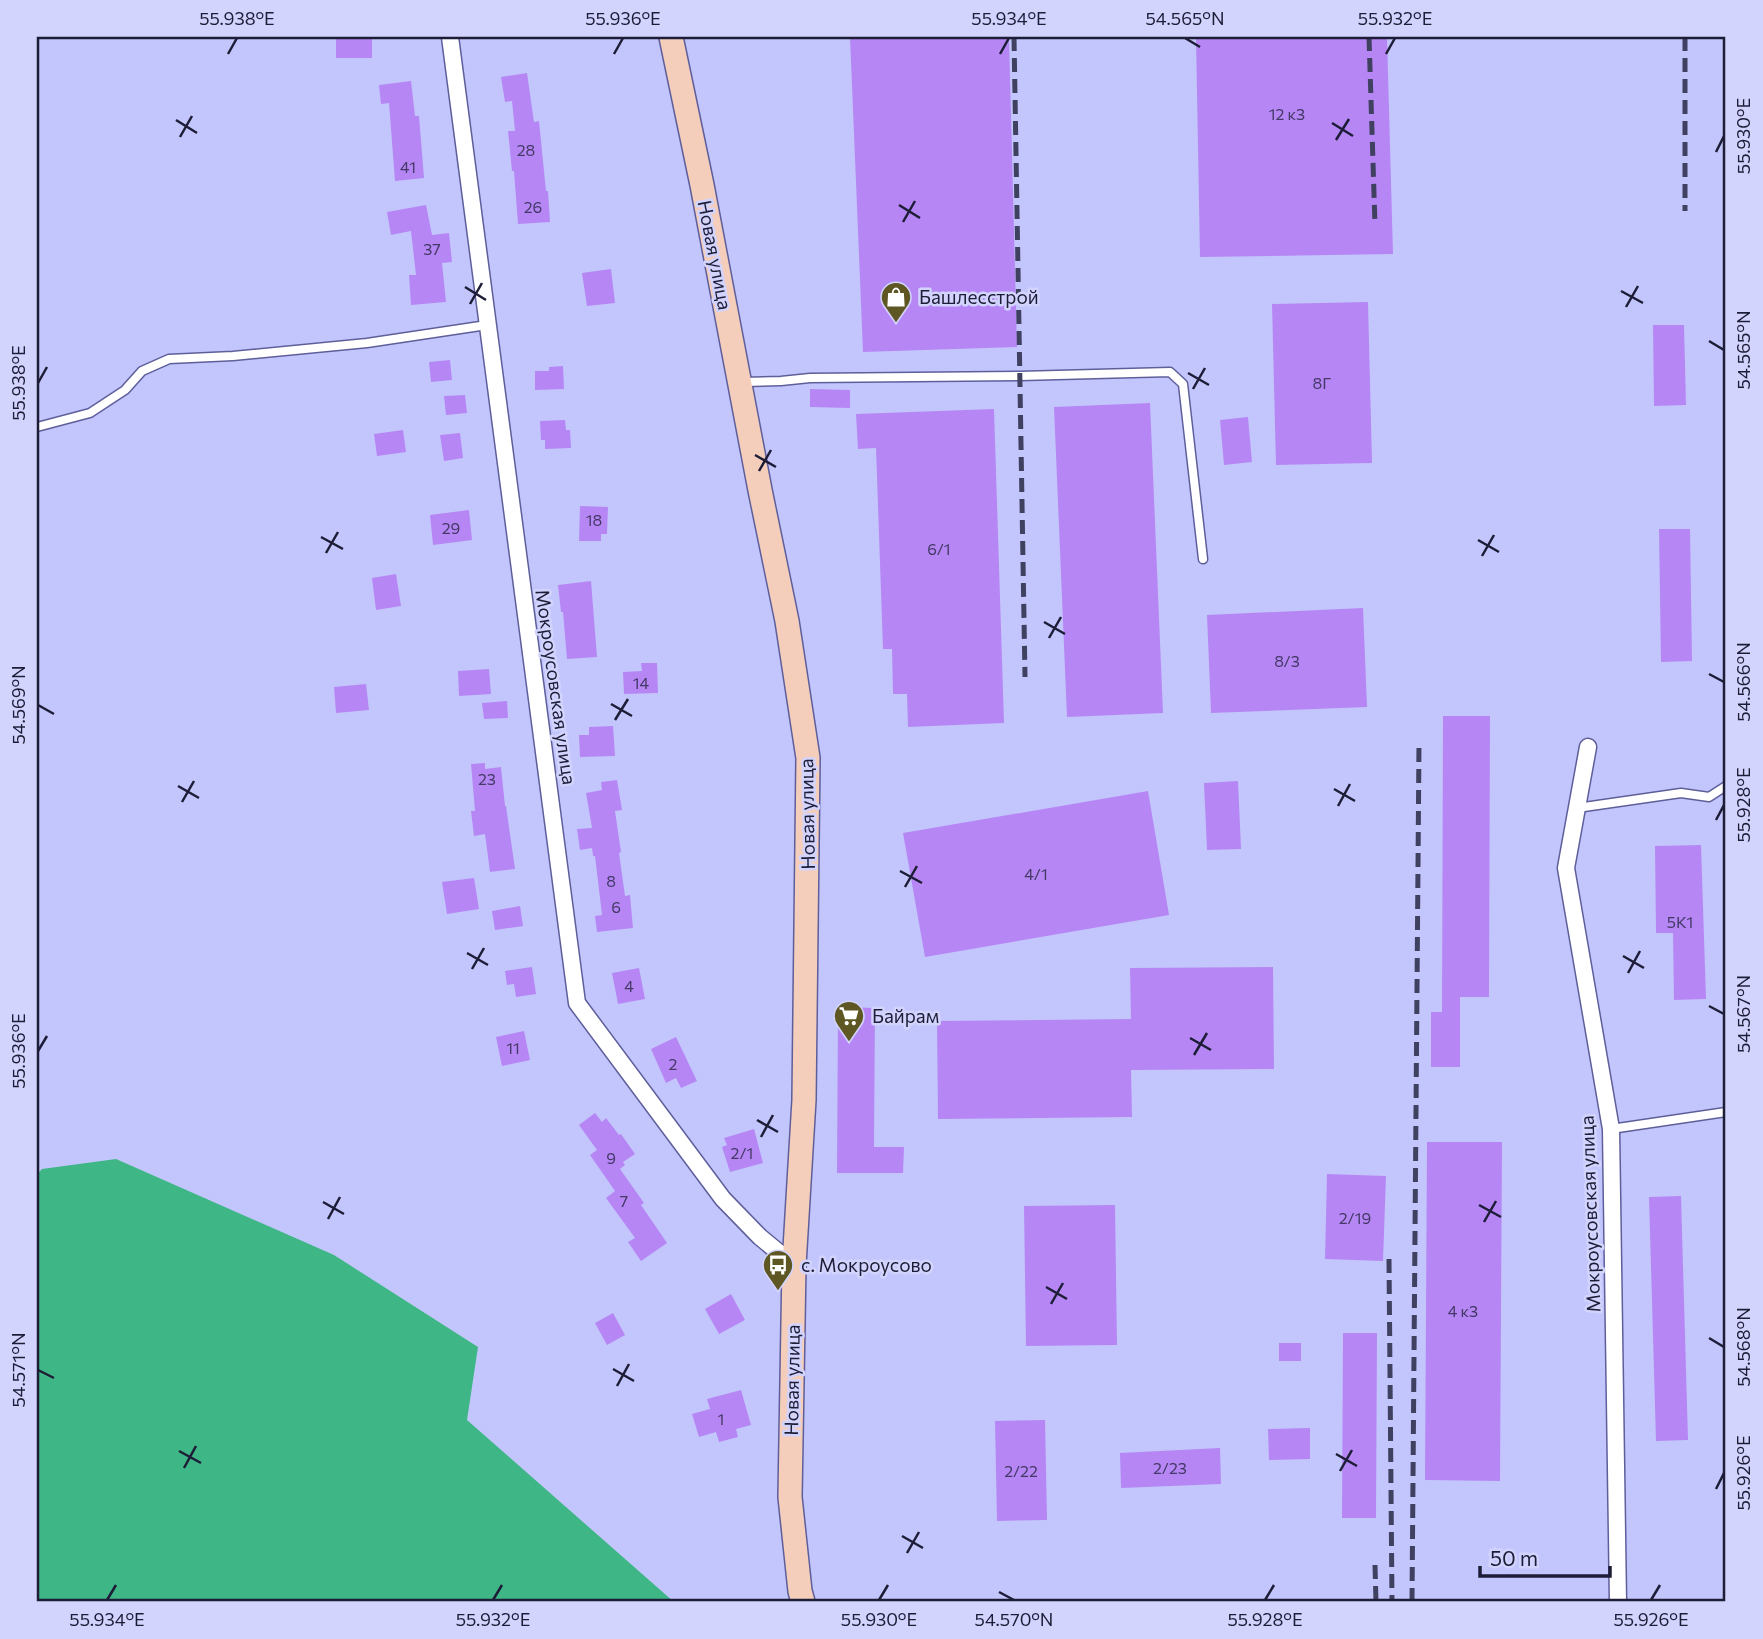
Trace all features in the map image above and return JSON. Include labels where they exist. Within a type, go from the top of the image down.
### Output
[{"type":"main road","name":"Новая улица","points":[[671,37],[787,621],[808,758],[804,1100],[794,1265],[790,1497],[803,1602]]},
{"type":"street","name":"Мокроусовская улица","points":[[450,37],[577,1003],[723,1199],[760,1237],[794,1265]]},
{"type":"street","name":"Мокроусовская улица","points":[[1588,747],[1566,868],[1611,1129],[1618,1602]]},
{"type":"lane","points":[[37,427],[90,413],[125,390],[142,370],[169,359],[233,356],[367,343],[487,325]]},
{"type":"lane","points":[[740,382],[810,378],[1170,372],[1183,384],[1203,559]]},
{"type":"lane","points":[[1577,808],[1681,793],[1709,797],[1726,786]]},
{"type":"lane","points":[[1611,1129],[1726,1112]]},
{"type":"green space","points":[[116,1159],[334,1255],[478,1347],[467,1420],[674,1602],[37,1602],[37,1174],[42,1169]]},
{"type":"building","points":[[336,37],[372,37],[372,58],[336,58]]},
{"type":"building","points":[[850,37],[1009,37],[1017,347],[863,352]]},
{"type":"building","points":[[1196,37],[1387,37],[1393,254],[1200,257]]},
{"type":"building","points":[[527,73],[534,122],[539,121],[550,222],[518,224],[508,131],[515,131],[512,101],[505,102],[501,77]]},
{"type":"building","points":[[411,81],[415,116],[419,116],[424,178],[395,181],[389,103],[381,104],[379,85]]},
{"type":"building","points":[[426,205],[432,235],[449,233],[452,262],[442,263],[446,302],[411,305],[409,275],[416,275],[411,231],[391,235],[387,212]]},
{"type":"building","points":[[611,269],[615,303],[587,306],[582,273]]},
{"type":"building","points":[[1368,302],[1372,463],[1276,465],[1272,304]]},
{"type":"building","points":[[1653,325],[1684,325],[1686,405],[1654,406]]},
{"type":"building","points":[[450,360],[452,380],[431,382],[429,362]]},
{"type":"building","points":[[563,366],[564,389],[535,390],[535,371],[549,371],[549,367]]},
{"type":"building","points":[[810,389],[850,390],[850,408],[810,407]]},
{"type":"building","points":[[465,395],[467,413],[446,415],[444,396]]},
{"type":"building","points":[[1150,403],[1163,713],[1067,717],[1054,407]]},
{"type":"building","points":[[994,409],[1004,723],[908,727],[907,694],[893,694],[892,649],[883,649],[876,448],[858,449],[856,414]]},
{"type":"building","points":[[1248,417],[1252,462],[1224,465],[1220,420]]},
{"type":"building","points":[[565,420],[566,430],[570,430],[571,448],[545,449],[545,440],[541,440],[540,421]]},
{"type":"building","points":[[403,430],[406,452],[377,456],[374,434]]},
{"type":"building","points":[[460,433],[463,458],[444,461],[440,435]]},
{"type":"building","points":[[580,506],[608,507],[607,534],[601,534],[601,541],[579,541]]},
{"type":"building","points":[[469,510],[472,540],[433,545],[430,515]]},
{"type":"building","points":[[1659,529],[1690,529],[1692,661],[1661,662]]},
{"type":"building","points":[[396,574],[401,606],[376,610],[372,578]]},
{"type":"building","points":[[591,581],[597,657],[567,659],[558,585]]},
{"type":"building","points":[[1363,608],[1367,707],[1211,713],[1207,615]]},
{"type":"building","points":[[641,663],[657,663],[658,693],[624,694],[623,672],[642,671]]},
{"type":"building","points":[[489,669],[491,694],[459,696],[458,671]]},
{"type":"building","points":[[366,684],[369,710],[336,713],[334,687]]},
{"type":"building","points":[[507,701],[508,718],[484,719],[482,703]]},
{"type":"building","points":[[1443,716],[1490,716],[1489,997],[1460,997],[1460,1067],[1431,1067],[1431,1012],[1442,1012]]},
{"type":"building","points":[[613,726],[615,756],[580,757],[579,735],[589,735],[589,727]]},
{"type":"building","points":[[485,763],[485,769],[501,767],[515,869],[490,872],[485,834],[474,836],[471,764]]},
{"type":"building","points":[[617,780],[622,810],[615,811],[619,853],[625,896],[630,895],[633,928],[597,932],[595,916],[602,915],[595,856],[592,848],[580,850],[577,829],[592,828],[586,793],[602,790],[601,782]]},
{"type":"building","points":[[1238,781],[1241,849],[1207,850],[1204,783]]},
{"type":"building","points":[[1148,791],[1169,915],[925,957],[903,833]]},
{"type":"building","points":[[1701,845],[1706,999],[1674,1000],[1673,933],[1656,933],[1655,846]]},
{"type":"building","points":[[474,878],[479,909],[447,914],[442,882]]},
{"type":"building","points":[[520,906],[523,926],[495,930],[492,911]]},
{"type":"building","points":[[532,967],[536,994],[516,997],[514,984],[507,985],[505,971]]},
{"type":"building","points":[[1273,967],[1274,1069],[1131,1070],[1132,1117],[938,1119],[937,1021],[1131,1019],[1130,968]]},
{"type":"building","points":[[639,968],[645,999],[618,1004],[612,973]]},
{"type":"building","points":[[838,1007],[875,1008],[874,1147],[904,1147],[903,1173],[837,1173]]},
{"type":"building","points":[[524,1031],[530,1060],[502,1066],[496,1037]]},
{"type":"building","points":[[676,1037],[697,1081],[681,1088],[676,1078],[666,1083],[651,1049]]},
{"type":"building","points":[[595,1113],[602,1122],[606,1118],[635,1154],[623,1162],[625,1165],[620,1169],[667,1243],[641,1261],[628,1242],[635,1238],[606,1198],[615,1191],[590,1155],[597,1150],[579,1125]]},
{"type":"building","points":[[754,1129],[763,1163],[730,1172],[722,1147],[727,1145],[724,1138]]},
{"type":"building","points":[[1427,1142],[1502,1142],[1500,1481],[1425,1480]]},
{"type":"building","points":[[1327,1174],[1386,1176],[1383,1261],[1325,1259]]},
{"type":"building","points":[[1681,1196],[1688,1440],[1656,1441],[1649,1197]]},
{"type":"building","points":[[1115,1205],[1117,1345],[1026,1346],[1024,1206]]},
{"type":"building","points":[[731,1294],[745,1320],[719,1334],[705,1309]]},
{"type":"building","points":[[613,1313],[625,1335],[607,1345],[595,1323]]},
{"type":"building","points":[[1343,1333],[1377,1333],[1376,1518],[1342,1518]]},
{"type":"building","points":[[1279,1343],[1301,1343],[1301,1361],[1279,1361]]},
{"type":"building","points":[[741,1390],[751,1425],[736,1429],[738,1437],[719,1442],[716,1432],[699,1437],[692,1414],[710,1409],[707,1399]]},
{"type":"building","points":[[1045,1420],[1047,1520],[997,1521],[995,1421]]},
{"type":"building","points":[[1310,1428],[1310,1459],[1269,1460],[1268,1429]]},
{"type":"building","points":[[1220,1448],[1221,1484],[1121,1488],[1120,1453]]},
{"type":"railway","points":[[1014,37],[1025,677]]},
{"type":"railway","points":[[1369,37],[1375,225]]},
{"type":"railway","points":[[1685,37],[1685,211]]},
{"type":"railway","points":[[1412,1602],[1419,743]]},
{"type":"railway","points":[[1389,1259],[1392,1602]]},
{"type":"railway","points":[[1375,1565],[1376,1602]]},
{"type":"place","name":"Башлесстрой","points":[[896,324]]},
{"type":"place","name":"Байрам","points":[[849,1043]]},
{"type":"place","name":"с. Мокроусово","points":[[778,1292]]}]
